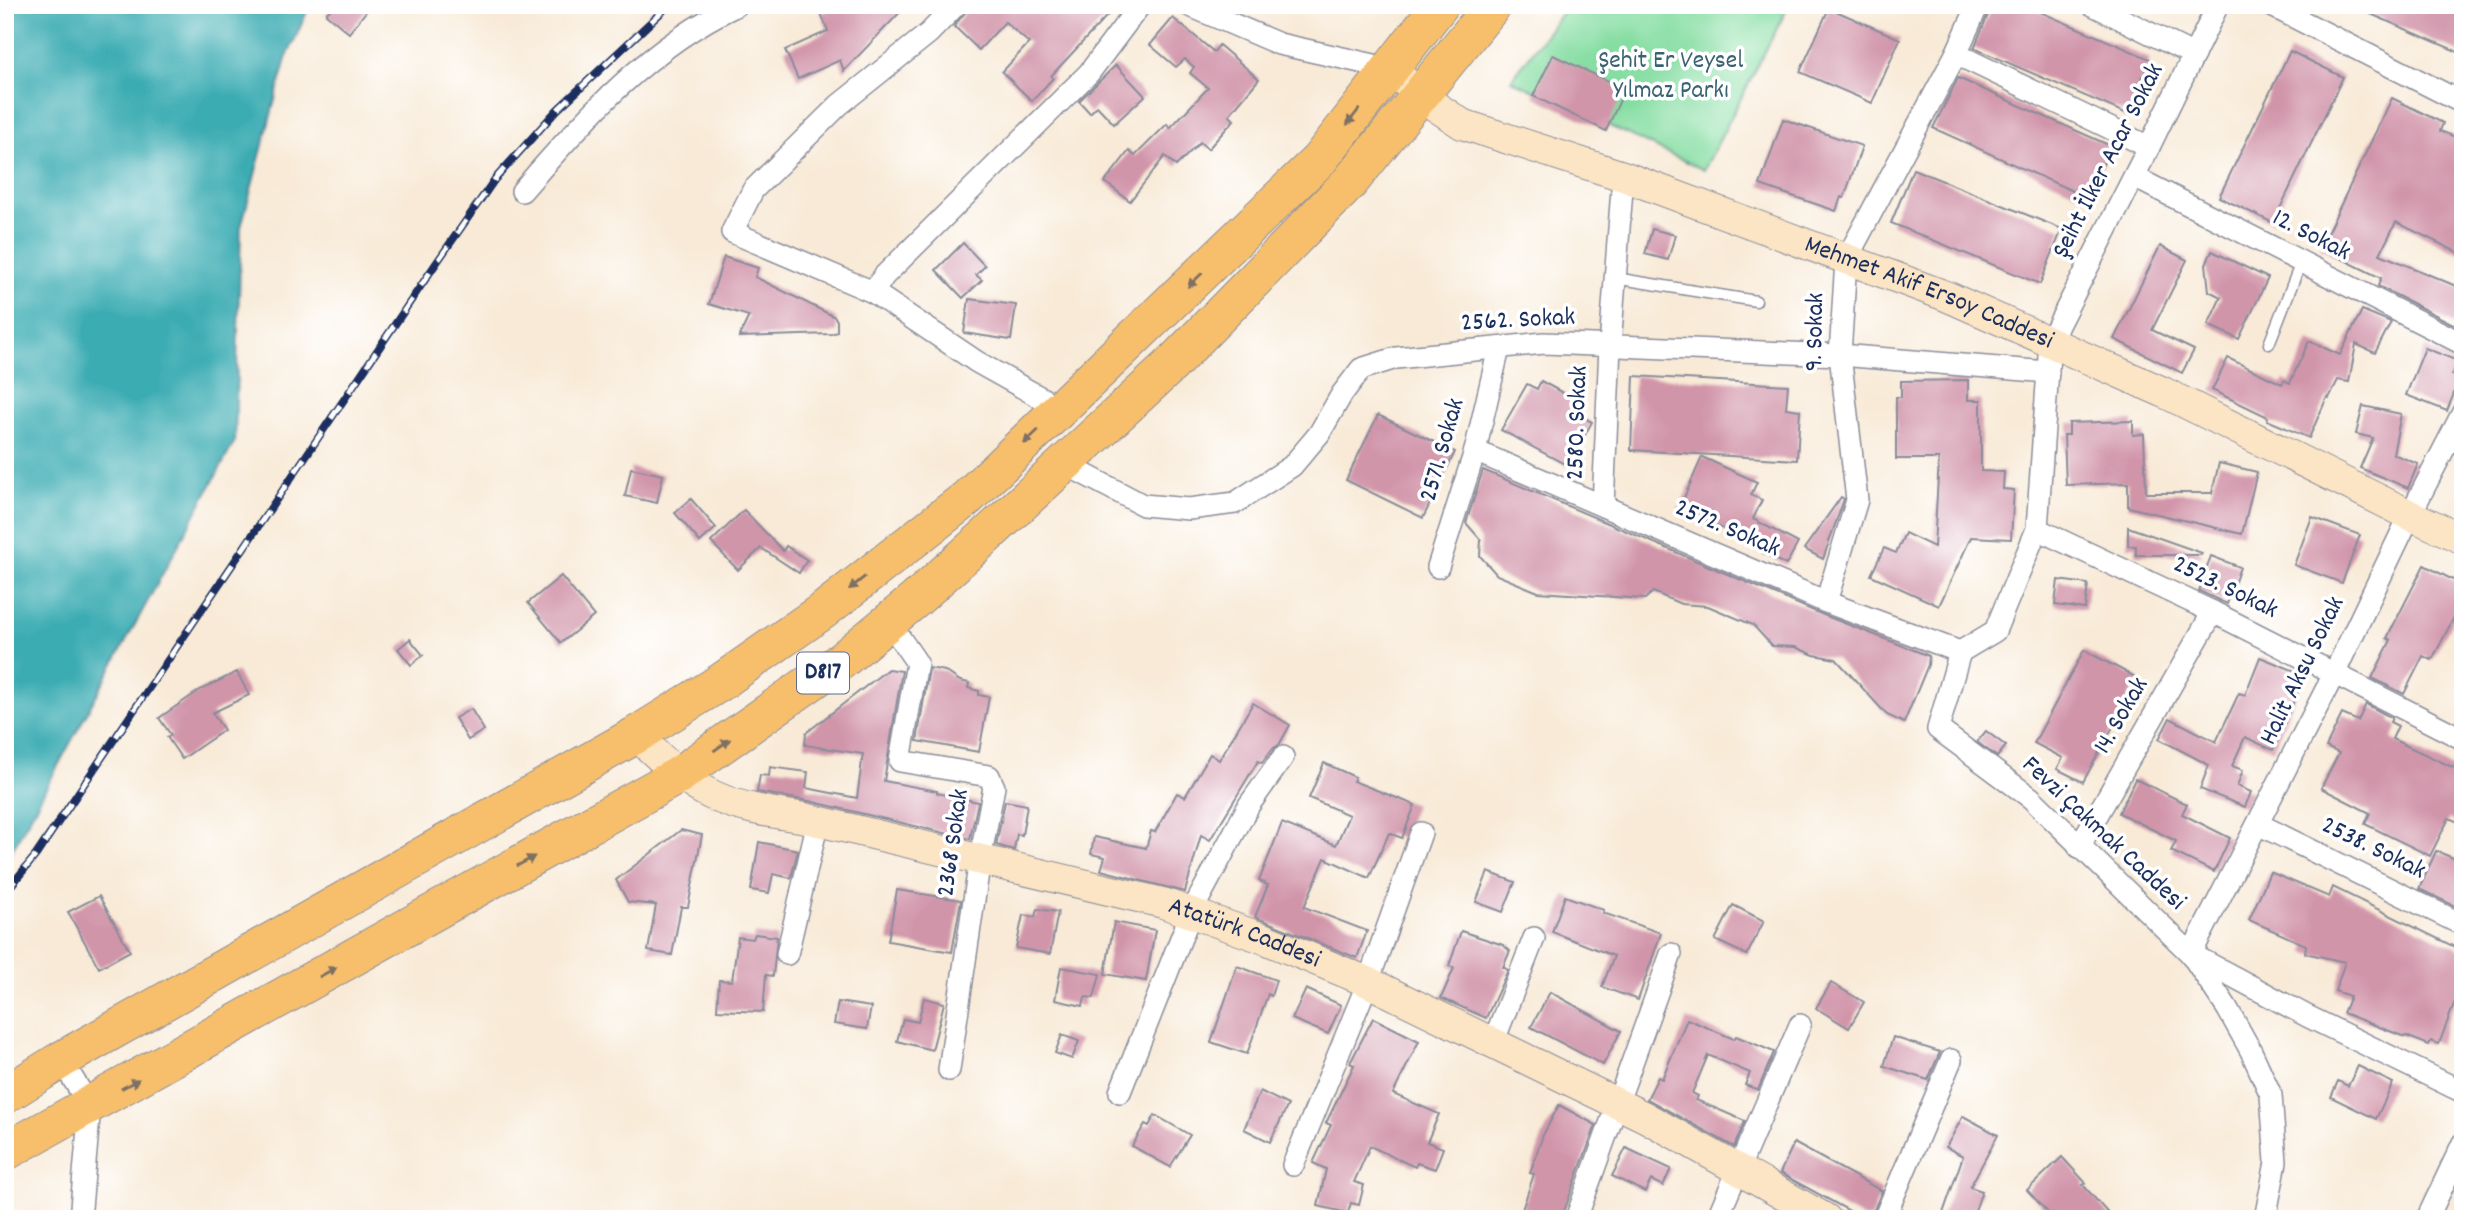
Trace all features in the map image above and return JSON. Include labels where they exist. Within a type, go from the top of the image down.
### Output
[{"type":"highway","name":"D817","points":[[5,1095],[61,1060],[636,735],[718,684],[824,610],[967,498],[1320,160],[1440,5]]},
{"type":"highway","name":"D817","points":[[5,1152],[679,775],[841,661],[889,622],[1170,366],[1341,191],[1493,5]]},
{"type":"street","points":[[522,191],[580,123],[610,94],[679,40],[718,14],[737,5]]},
{"type":"street","points":[[956,5],[929,33],[839,105],[752,190],[732,232],[873,292],[977,362],[1061,409]]},
{"type":"street","points":[[873,292],[884,276],[1089,73],[1140,5]]},
{"type":"street","points":[[1188,5],[1279,44],[1392,69]]},
{"type":"street","name":"9. Sokak","points":[[1826,602],[1857,500],[1840,355],[1846,260],[1956,54],[1978,5]]},
{"type":"street","points":[[2093,5],[2194,55]]},
{"type":"street","name":"Şeiht İlker Acar Sokak","points":[[2050,341],[2150,147],[2218,5]]},
{"type":"street","points":[[2270,5],[2463,103]]},
{"type":"street","points":[[1956,54],[2150,147]]},
{"type":"street","name":"Mehmet Akif Ersoy Caddesi","points":[[1392,69],[1420,96],[1462,124],[1623,176],[1945,296],[2163,392],[2463,539]]},
{"type":"street","name":"2580. Sokak","points":[[1603,506],[1610,346],[1623,176]]},
{"type":"street","name":"12. Sokak","points":[[2134,177],[2463,344]]},
{"type":"street","points":[[1960,652],[1995,631],[2037,529],[2050,341]]},
{"type":"street","name":"2562. Sokak","points":[[1065,464],[1143,505],[1189,509],[1235,503],[1292,466],[1320,434],[1342,394],[1361,369],[1396,358],[1544,343],[1840,355],[2048,372]]},
{"type":"street","name":"2571. Sokak","points":[[1437,567],[1475,451],[1499,348]]},
{"type":"street","name":"Halit Aksu Sokak","points":[[2191,954],[2334,674],[2463,412]]},
{"type":"street","name":"2572. Sokak","points":[[1475,451],[1826,602],[1960,652]]},
{"type":"street","name":"2523. Sokak","points":[[2037,529],[2213,612],[2463,739]]},
{"type":"street","name":"14. Sokak","points":[[2079,847],[2213,612]]},
{"type":"street","name":"2368 Sokak","points":[[889,622],[917,663],[901,761],[989,776],[994,787],[980,859],[949,1070]]},
{"type":"street","name":"Fevzi Çakmak Caddesi","points":[[1960,652],[1938,729],[2031,798],[2191,954],[2227,1008],[2251,1051],[2271,1095],[2276,1162],[2265,1219]]},
{"type":"street","name":"Atatürk Caddesi","points":[[636,735],[679,775],[714,796],[753,809],[818,821],[1163,903],[1265,939],[1368,982],[1618,1104],[1826,1219]]},
{"type":"street","points":[[1120,1092],[1191,913],[1249,804],[1283,757]]},
{"type":"street","points":[[787,954],[818,821]]},
{"type":"street","name":"2538. Sokak","points":[[2258,824],[2463,925]]},
{"type":"street","points":[[1293,1165],[1368,982],[1421,833]]},
{"type":"street","points":[[1493,1043],[1534,937]]},
{"type":"street","points":[[1576,1219],[1671,954]]},
{"type":"street","name":"Fevzi Çakmak Caddesi","points":[[2191,954],[2307,1016],[2463,1092]]},
{"type":"street","points":[[1717,1219],[1800,1026]]},
{"type":"street","points":[[61,1060],[90,1106],[80,1219]]},
{"type":"street","points":[[1884,1219],[1951,1060]]},
{"type":"street","points":[[2427,1219],[2463,1143]]},
{"type":"lane","points":[[2269,344],[2301,262]]},
{"type":"lane","points":[[1615,278],[1756,302]]},
{"type":"green space","name":"Şehit Er Veysel Yılmaz Parkı","points":[[1568,5],[1789,5],[1704,170],[1511,80]]},
{"type":"water","points":[[5,5],[310,5],[286,59],[241,227],[235,441],[5,863]]},
{"type":"building","points":[[334,5],[371,5],[349,33],[326,14]]},
{"type":"building","points":[[839,5],[907,5],[844,71],[840,60],[798,79],[785,50],[828,31],[821,13]]},
{"type":"building","points":[[971,5],[1117,5],[1051,76],[1053,78],[1032,101],[1002,72],[1029,43],[1005,22],[979,50],[954,26]]},
{"type":"building","points":[[1992,5],[2024,5],[2150,59],[2127,114],[1974,48]]},
{"type":"building","points":[[2350,5],[2463,5],[2463,54]]},
{"type":"building","points":[[1829,8],[1900,39],[1872,103],[1800,72]]},
{"type":"building","points":[[1173,18],[1214,52],[1219,45],[1259,79],[1229,115],[1234,120],[1208,149],[1200,142],[1176,166],[1165,156],[1130,201],[1105,182],[1129,151],[1135,156],[1167,124],[1170,128],[1208,88],[1190,73],[1194,67],[1185,59],[1176,67],[1150,45]]},
{"type":"building","points":[[2290,51],[2343,77],[2273,223],[2219,197]]},
{"type":"building","points":[[1553,55],[1625,89],[1606,131],[1533,96]]},
{"type":"building","points":[[1116,65],[1145,96],[1114,124],[1097,106],[1090,113],[1079,101]]},
{"type":"building","points":[[1958,78],[2111,146],[2088,198],[1933,128]]},
{"type":"building","points":[[2392,98],[2443,123],[2440,131],[2463,140],[2463,255],[2396,222],[2380,254],[2463,289],[2463,329],[2378,286],[2381,278],[2320,248]]},
{"type":"building","points":[[1783,119],[1862,146],[1844,198],[1841,197],[1836,211],[1760,185]]},
{"type":"building","points":[[1913,169],[2062,229],[2040,284],[1891,223]]},
{"type":"building","points":[[1652,229],[1675,235],[1668,260],[1645,254]]},
{"type":"building","points":[[963,243],[985,266],[976,275],[982,280],[963,298],[936,270]]},
{"type":"building","points":[[2160,246],[2187,260],[2152,330],[2194,350],[2182,373],[2114,339]]},
{"type":"building","points":[[2212,251],[2268,278],[2239,339],[2208,325],[2221,297],[2209,291],[2206,264]]},
{"type":"building","points":[[724,257],[758,268],[755,277],[835,317],[837,332],[739,337],[749,316],[709,304]]},
{"type":"building","points":[[969,299],[1016,305],[1011,340],[964,333]]},
{"type":"building","points":[[2362,310],[2391,322],[2375,353],[2356,344],[2349,382],[2338,380],[2329,398],[2327,397],[2309,438],[2267,420],[2268,417],[2212,390],[2228,358],[2282,384],[2284,380],[2290,383],[2309,341],[2340,355]]},
{"type":"building","points":[[2425,348],[2458,361],[2452,375],[2460,378],[2447,411],[2406,395]]},
{"type":"building","points":[[1634,376],[1788,385],[1786,408],[1800,410],[1797,460],[1631,450]]},
{"type":"building","points":[[1968,380],[1968,400],[1981,400],[1981,471],[2004,472],[2003,489],[2014,490],[2011,539],[1971,537],[1939,606],[1871,575],[1884,548],[1896,553],[1905,533],[1934,547],[1939,459],[1896,459],[1896,397],[1901,397],[1901,381]]},
{"type":"building","points":[[1541,381],[1583,404],[1577,414],[1592,422],[1568,466],[1501,430],[1527,384],[1537,389]]},
{"type":"building","points":[[2363,406],[2401,414],[2393,454],[2418,464],[2408,488],[2360,468],[2373,438],[2356,434]]},
{"type":"building","points":[[1378,415],[1455,452],[1423,518],[1346,480]]},
{"type":"building","points":[[2133,421],[2133,435],[2144,434],[2146,493],[2212,493],[2219,463],[2257,472],[2242,534],[2128,507],[2128,483],[2066,485],[2064,435],[2069,435],[2069,423]]},
{"type":"building","points":[[1702,457],[1757,482],[1751,495],[1762,500],[1753,519],[1798,543],[1786,565],[1763,553],[1766,548],[1679,509]]},
{"type":"building","points":[[631,468],[663,475],[657,503],[625,496]]},
{"type":"building","points":[[1483,470],[1821,614],[1929,656],[1928,665],[1904,723],[1887,715],[1836,659],[1814,655],[1795,647],[1772,646],[1753,625],[1708,606],[1681,604],[1653,592],[1645,599],[1538,592],[1497,575],[1480,556],[1481,540],[1466,523]]},
{"type":"building","points":[[1841,497],[1844,499],[1823,559],[1804,549]]},
{"type":"building","points":[[691,499],[716,528],[700,542],[675,513]]},
{"type":"building","points":[[744,510],[783,551],[786,546],[807,560],[799,573],[761,548],[738,570],[711,542]]},
{"type":"building","points":[[2312,517],[2360,535],[2342,583],[2294,565]]},
{"type":"building","points":[[2128,527],[2202,553],[2136,555],[2136,546],[2128,546]]},
{"type":"building","points":[[2211,556],[2240,567],[2227,604],[2199,591]]},
{"type":"building","points":[[2424,565],[2463,585],[2463,600],[2432,660],[2423,656],[2404,694],[2372,678],[2391,640],[2387,638]]},
{"type":"building","points":[[561,576],[594,616],[561,643],[528,603]]},
{"type":"building","points":[[2058,580],[2088,584],[2085,609],[2055,605]]},
{"type":"building","points":[[410,639],[423,655],[411,665],[398,649]]},
{"type":"building","points":[[2084,650],[2139,679],[2083,782],[2057,769],[2063,758],[2034,743]]},
{"type":"building","points":[[2260,657],[2305,675],[2273,750],[2245,737],[2232,766],[2243,770],[2237,786],[2251,792],[2245,807],[2200,789],[2209,765],[2159,739],[2170,718],[2216,742],[2239,693],[2245,695]]},
{"type":"building","points":[[929,668],[945,671],[960,681],[969,683],[968,688],[979,691],[979,695],[989,697],[979,752],[917,741]]},
{"type":"building","points":[[888,669],[902,671],[884,781],[978,802],[970,839],[809,801],[757,792],[760,775],[769,776],[770,767],[808,772],[806,788],[857,798],[863,754],[805,745],[806,733]]},
{"type":"building","points":[[237,672],[249,695],[212,713],[224,730],[182,759],[167,737],[171,735],[159,718],[200,690]]},
{"type":"building","points":[[1253,703],[1290,725],[1279,745],[1272,749],[1262,763],[1258,761],[1210,840],[1201,835],[1185,892],[1101,870],[1105,857],[1091,854],[1094,837],[1146,848],[1151,831],[1155,832],[1177,793],[1185,797],[1210,754],[1219,760]]},
{"type":"building","points":[[2366,704],[2392,718],[2390,722],[2398,726],[2392,739],[2463,772],[2463,824],[2449,818],[2430,856],[2365,824],[2370,813],[2321,788],[2339,753],[2326,747],[2342,714],[2358,721]]},
{"type":"building","points":[[471,709],[484,730],[468,740],[455,718]]},
{"type":"building","points":[[1986,731],[2006,746],[1997,757],[1977,742]]},
{"type":"building","points":[[1324,763],[1355,777],[1353,781],[1415,805],[1402,838],[1389,833],[1369,878],[1325,858],[1304,907],[1367,931],[1357,958],[1255,917],[1268,885],[1259,881],[1282,823],[1336,845],[1349,815],[1309,798]]},
{"type":"building","points":[[2135,779],[2187,804],[2182,814],[2230,838],[2214,872],[2171,851],[2176,841],[2119,813]]},
{"type":"building","points":[[1005,801],[1027,805],[1022,835],[1017,834],[1014,850],[996,845]]},
{"type":"building","points":[[681,830],[702,835],[688,907],[681,907],[672,955],[648,951],[656,905],[628,902],[616,880]]},
{"type":"building","points":[[759,842],[798,850],[791,878],[773,874],[769,893],[751,890]]},
{"type":"building","points":[[2436,851],[2463,862],[2463,910],[2419,889]]},
{"type":"building","points":[[1488,872],[1515,882],[1503,912],[1476,902]]},
{"type":"building","points":[[2270,872],[2329,897],[2333,887],[2463,951],[2463,1002],[2456,999],[2439,1044],[2431,1041],[2429,1045],[2343,1013],[2350,996],[2335,991],[2345,962],[2305,953],[2306,945],[2249,920]]},
{"type":"building","points":[[897,890],[961,900],[952,952],[888,941]]},
{"type":"building","points":[[99,896],[130,951],[99,968],[68,912]]},
{"type":"building","points":[[1565,896],[1604,910],[1603,913],[1661,933],[1638,1000],[1602,987],[1614,956],[1552,932]]},
{"type":"building","points":[[1733,905],[1764,921],[1747,955],[1715,940]]},
{"type":"building","points":[[1037,909],[1058,912],[1050,954],[1016,948],[1023,915],[1035,917]]},
{"type":"building","points":[[1114,922],[1155,930],[1146,981],[1105,974]]},
{"type":"building","points":[[1461,931],[1503,945],[1510,951],[1503,967],[1508,970],[1486,1018],[1441,998],[1454,968],[1449,966]]},
{"type":"building","points":[[755,934],[777,937],[773,976],[766,975],[763,1012],[717,1010],[719,980],[732,981],[738,937],[753,939]]},
{"type":"building","points":[[1237,966],[1276,980],[1271,996],[1268,994],[1247,1054],[1211,1042]]},
{"type":"building","points":[[1061,967],[1100,974],[1094,998],[1085,997],[1083,1006],[1055,1000]]},
{"type":"building","points":[[1831,983],[1864,1002],[1849,1028],[1816,1008]]},
{"type":"building","points":[[1306,989],[1341,1005],[1328,1034],[1292,1019]]},
{"type":"building","points":[[1550,992],[1621,1031],[1603,1065],[1531,1027]]},
{"type":"building","points":[[924,998],[944,1003],[932,1050],[897,1041],[903,1019],[918,1022]]},
{"type":"building","points":[[838,1002],[871,1007],[867,1029],[834,1024]]},
{"type":"building","points":[[1373,1018],[1419,1041],[1393,1094],[1439,1114],[1427,1142],[1443,1148],[1435,1169],[1417,1163],[1415,1167],[1370,1146],[1354,1182],[1364,1185],[1359,1205],[1351,1203],[1348,1213],[1318,1206],[1326,1169],[1313,1163],[1331,1125],[1326,1123],[1354,1065],[1350,1063]]},
{"type":"building","points":[[1687,1019],[1774,1052],[1758,1090],[1745,1085],[1750,1073],[1708,1055],[1692,1093],[1698,1096],[1696,1100],[1745,1121],[1734,1147],[1647,1099],[1658,1077],[1662,1079]]},
{"type":"building","points":[[1062,1035],[1079,1041],[1072,1059],[1055,1053]]},
{"type":"building","points":[[1893,1037],[1940,1052],[1928,1080],[1884,1066]]},
{"type":"building","points":[[2358,1066],[2393,1083],[2376,1119],[2331,1097],[2338,1081],[2348,1086]]},
{"type":"building","points":[[1260,1091],[1288,1105],[1270,1142],[1244,1129]]},
{"type":"building","points":[[1559,1105],[1596,1125],[1561,1219],[1519,1219],[1543,1135]]},
{"type":"building","points":[[1155,1115],[1190,1135],[1170,1167],[1132,1146],[1145,1124],[1149,1126]]},
{"type":"building","points":[[1963,1116],[1998,1135],[1970,1187],[1982,1191],[1972,1219],[1941,1219],[1963,1156],[1946,1147]]},
{"type":"building","points":[[1794,1143],[1882,1191],[1870,1219],[1864,1219],[1780,1173]]},
{"type":"building","points":[[1626,1148],[1671,1169],[1663,1186],[1651,1180],[1645,1192],[1612,1176]]},
{"type":"building","points":[[2062,1157],[2113,1219],[2054,1219],[2027,1190]]},
{"type":"railway","points":[[5,893],[36,855],[495,179],[557,110],[669,5]]}]
